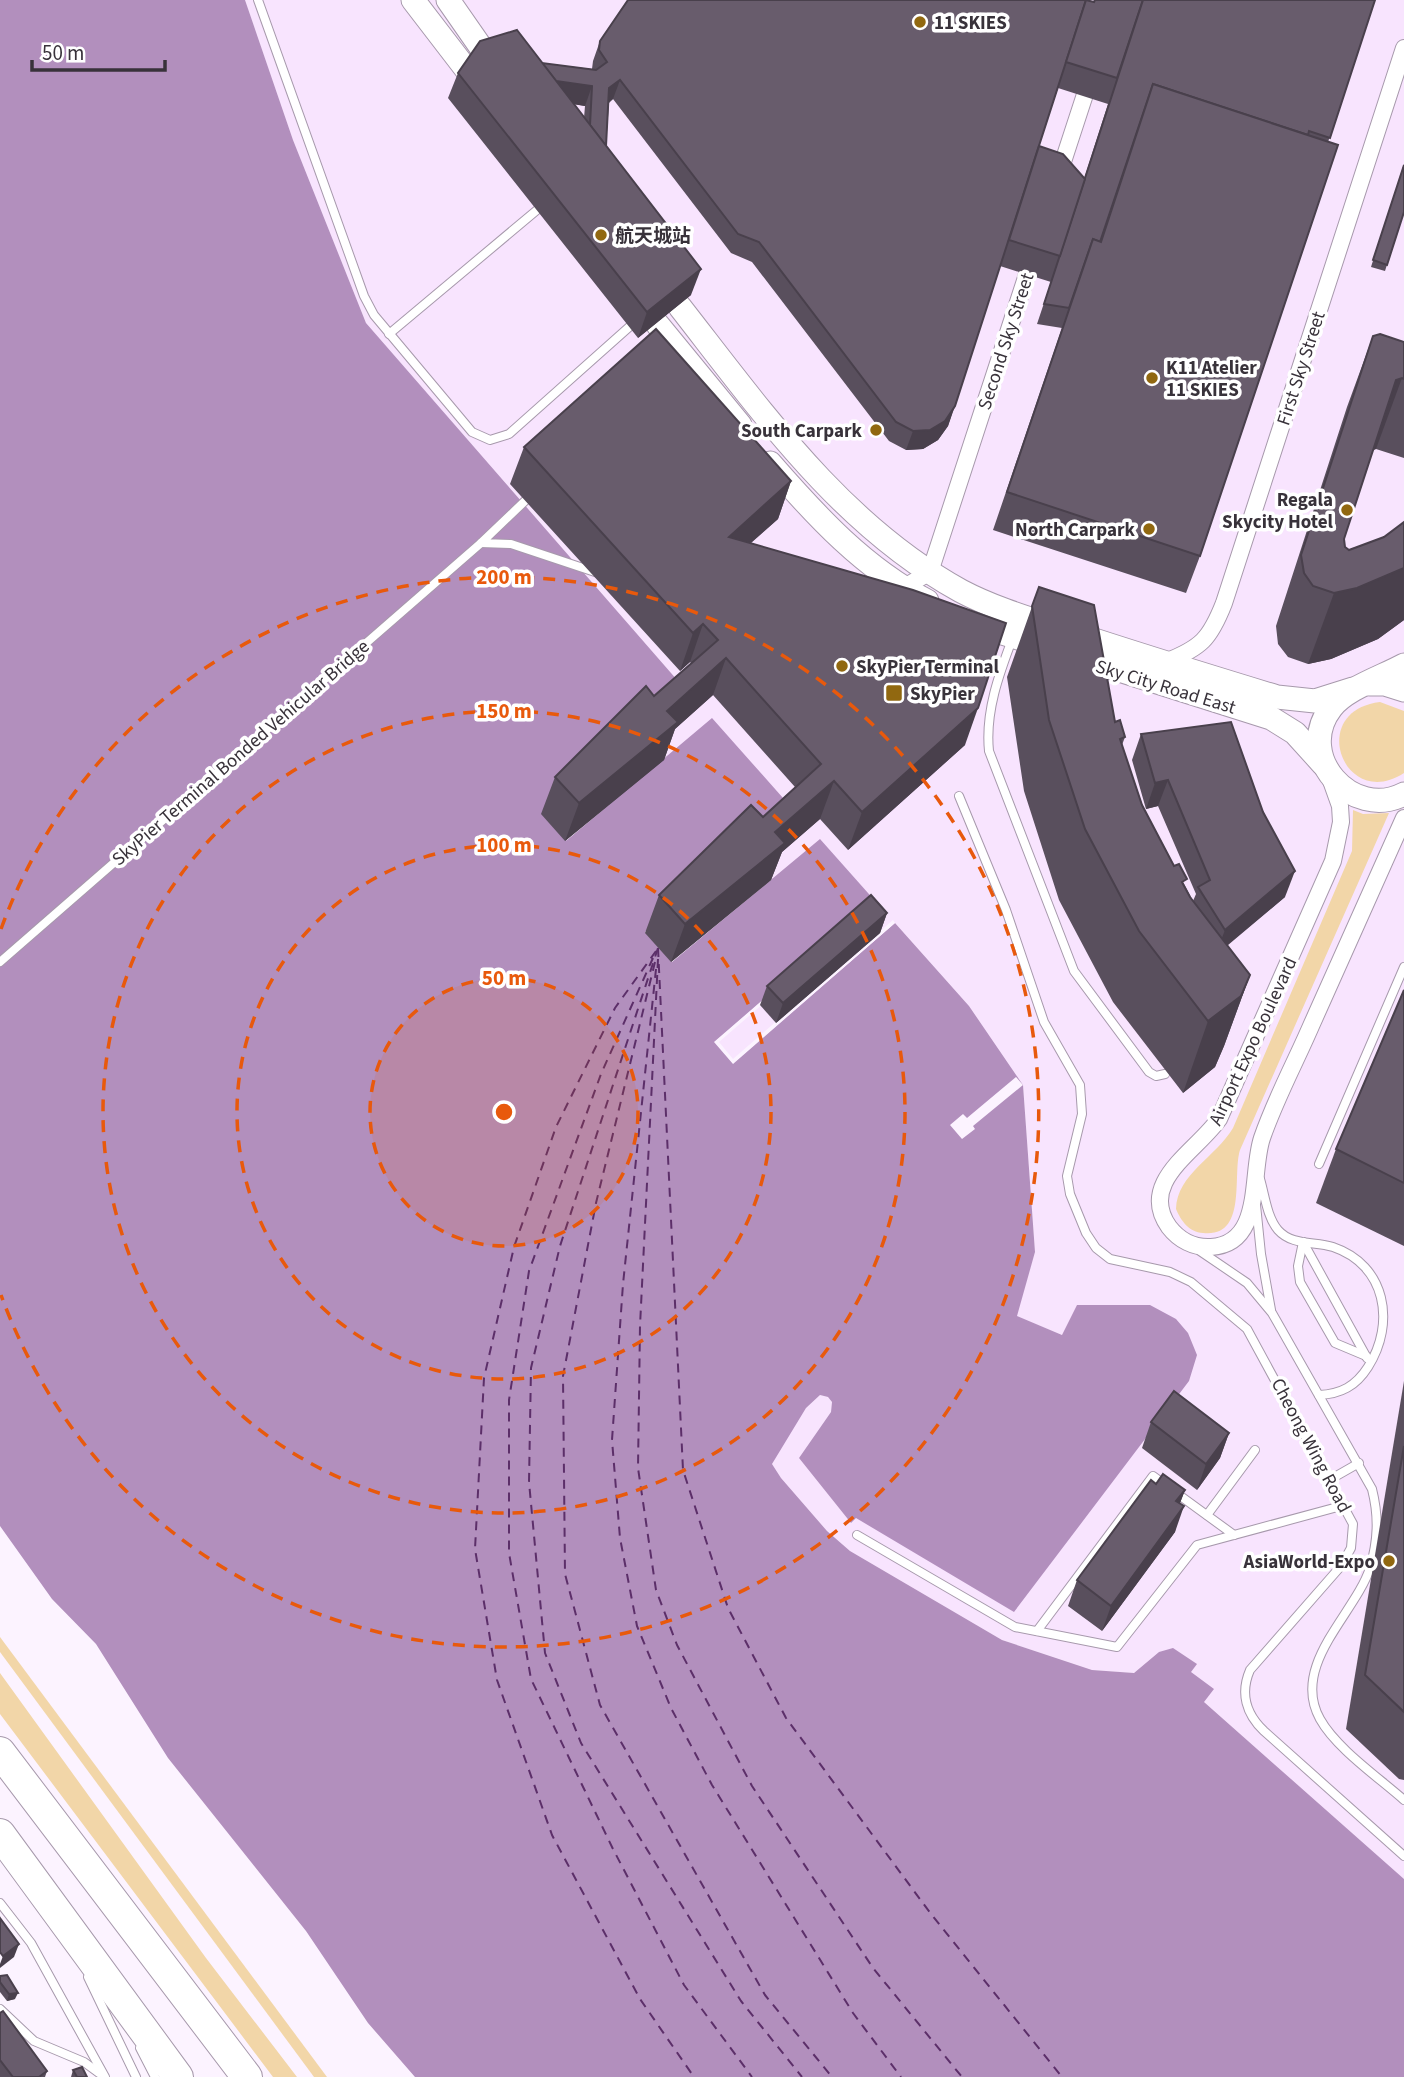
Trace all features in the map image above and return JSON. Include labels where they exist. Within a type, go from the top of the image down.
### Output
[{"type":"highway","points":[[0,1752],[247,2077]]},
{"type":"highway","points":[[0,1834],[57,1911],[97,1977],[178,2077]]},
{"type":"street","points":[[420,2],[433,25],[466,69]]},
{"type":"street","points":[[433,25],[457,3],[489,59]]},
{"type":"street","name":"First Sky Street","points":[[1165,662],[1200,646],[1214,629],[1404,48]]},
{"type":"street","points":[[1053,194],[1090,69]]},
{"type":"street","name":"Second Sky Street","points":[[930,572],[1040,234]]},
{"type":"street","name":"Sky City Road East","points":[[680,307],[817,476],[874,530],[930,572],[961,591],[999,608],[1290,699],[1315,701],[1361,687]]},
{"type":"street","name":"Sky City Road East","points":[[653,318],[816,515],[865,561],[903,588],[972,623],[1013,638],[1271,718],[1295,733],[1326,770]]},
{"type":"street","points":[[903,588],[930,572]]},
{"type":"street","name":"Airport Expo Boulevard","points":[[1189,1243],[1166,1222],[1160,1199],[1161,1188],[1169,1172],[1203,1140],[1219,1119],[1329,874],[1341,822],[1340,806],[1320,750],[1323,722],[1339,699],[1404,665]]},
{"type":"street","points":[[1361,687],[1385,684],[1404,690]]},
{"type":"street","points":[[1326,770],[1349,793],[1361,799],[1387,800],[1404,794]]},
{"type":"street","points":[[1189,1243],[1218,1245],[1241,1232],[1249,1218],[1255,1171],[1264,1133],[1404,818]]},
{"type":"lane","points":[[258,0],[364,296],[389,334],[472,432],[490,440],[509,434],[653,318]]},
{"type":"lane","points":[[389,334],[543,205]]},
{"type":"lane","name":"SkyPier Terminal Bonded Vehicular Bridge","points":[[0,962],[481,543],[638,393],[646,391],[668,401],[740,490],[738,511],[658,587],[649,590],[511,544],[481,543]]},
{"type":"lane","points":[[1013,638],[990,710],[987,730],[989,751],[1074,971],[1149,1072],[1156,1076],[1166,1074]]},
{"type":"lane","name":"Cheong Wing Road","points":[[959,796],[1006,909],[1044,1022],[1080,1085],[1082,1114],[1067,1176],[1073,1203],[1086,1233],[1103,1254],[1118,1262],[1182,1277],[1247,1329],[1345,1505],[1354,1532],[1347,1557],[1256,1661],[1245,1685],[1246,1703],[1264,1731],[1404,1856]]},
{"type":"lane","points":[[1319,1164],[1404,967]]},
{"type":"lane","points":[[1255,1171],[1261,1254],[1272,1313]]},
{"type":"lane","points":[[1255,1171],[1270,1216],[1278,1231],[1303,1242],[1335,1248],[1350,1255],[1366,1267],[1380,1292],[1385,1311],[1368,1360],[1349,1388],[1335,1394],[1319,1395]]},
{"type":"lane","points":[[1303,1242],[1298,1266],[1300,1282],[1335,1343],[1368,1360]]},
{"type":"lane","points":[[1303,1242],[1368,1360]]},
{"type":"lane","points":[[1189,1243],[1247,1283],[1272,1313],[1359,1463],[1379,1515],[1375,1543],[1369,1569],[1357,1596],[1325,1643],[1316,1673],[1313,1704],[1331,1735],[1404,1800]]},
{"type":"lane","points":[[1207,1515],[1255,1450]]},
{"type":"lane","points":[[1331,1479],[1359,1463]]},
{"type":"lane","points":[[1037,1632],[1153,1476],[1234,1535]]},
{"type":"lane","points":[[857,1535],[1015,1627],[1117,1647],[1197,1545],[1345,1505]]},
{"type":"lane","points":[[0,1903],[31,1944],[105,2077]]},
{"type":"lane","points":[[57,1911],[79,1959]]},
{"type":"lane","points":[[97,1977],[136,2077]]},
{"type":"lane","points":[[97,1977],[155,2077]]},
{"type":"lane","points":[[0,2010],[34,2041],[84,2062],[105,2077]]},
{"type":"lane","points":[[0,2010],[34,2055]]},
{"type":"shaded area","points":[[0,0],[245,0],[293,140],[366,323],[678,681],[566,841],[712,718],[783,798],[645,932],[672,962],[820,839],[876,902],[715,1042],[733,1063],[895,923],[969,1006],[1023,1085],[1035,1252],[1017,1316],[1062,1335],[1077,1305],[1150,1305],[1176,1319],[1188,1333],[1197,1355],[1189,1381],[1014,1612],[856,1518],[851,1523],[799,1458],[831,1412],[832,1402],[828,1397],[820,1395],[806,1408],[772,1464],[827,1531],[850,1551],[1002,1640],[1092,1670],[1134,1673],[1159,1652],[1173,1648],[1197,1664],[1191,1672],[1214,1689],[1204,1702],[1404,1879],[1404,2077],[415,2077],[368,2023],[306,1931],[168,1758],[96,1644],[52,1599],[0,1526]]},
{"type":"shaded area","points":[[245,0],[1404,0],[1404,1879],[1204,1702],[1159,1652],[1134,1673],[1092,1670],[1002,1640],[850,1551],[827,1531],[772,1464],[806,1408],[820,1395],[828,1397],[832,1402],[831,1412],[799,1458],[851,1523],[1062,1335],[1016,1316],[1035,1252],[1023,1085],[969,1006],[895,923],[733,1064],[714,1042],[771,880],[664,760],[678,681],[366,323],[293,140]]},
{"type":"shaded area","points":[[1380,702],[1404,711],[1404,773],[1383,782],[1365,780],[1351,770],[1342,756],[1339,739],[1344,722],[1357,709]]},
{"type":"shaded area","points":[[1353,810],[1363,814],[1389,813],[1240,1150],[1232,1216],[1227,1226],[1217,1232],[1194,1231],[1186,1225],[1176,1209],[1178,1197],[1190,1176],[1233,1128],[1352,851]]},
{"type":"shaded area","points":[[0,1637],[327,2077],[314,2077],[0,1652]]},
{"type":"shaded area","points":[[0,1673],[206,1958],[297,2077],[273,2077],[0,1714]]},
{"type":"pier","points":[[876,902],[878,904],[719,1042],[733,1059],[893,920],[895,923],[733,1064],[714,1042]]},
{"type":"pier","points":[[1016,1077],[1023,1085],[973,1126],[975,1129],[962,1139],[950,1125],[963,1114],[967,1118]]},
{"type":"building","name":"11 SKIES","points":[[628,0],[1086,0],[955,406],[945,421],[930,430],[913,431],[896,422],[759,242],[738,234],[620,80],[609,88],[606,146],[590,125],[592,86],[556,81],[542,63],[596,70],[607,62],[599,50],[600,41]]},
{"type":"building","points":[[1086,0],[1143,0],[1117,78],[1066,62]]},
{"type":"building","points":[[1143,0],[1375,0],[1330,138],[1309,131],[1308,135],[1153,84],[1100,242],[1093,239],[1069,308],[1044,304]]},
{"type":"building","name":"航天城站","points":[[517,30],[701,269],[647,312],[458,73],[480,41]]},
{"type":"building","name":"K11 Atelier 11 SKIES","points":[[1153,84],[1338,145],[1200,556],[1007,492],[1093,239],[1101,242]]},
{"type":"building","points":[[1039,146],[1063,154],[1085,179],[1060,256],[1009,240]]},
{"type":"building","points":[[1404,165],[1404,212],[1387,265],[1373,260]]},
{"type":"building","name":"SkyPier Terminal","points":[[656,329],[791,481],[729,537],[913,590],[1006,623],[978,708],[862,812],[834,781],[775,832],[785,843],[685,924],[659,895],[751,805],[763,817],[821,764],[726,658],[667,711],[678,722],[579,803],[555,777],[646,686],[654,696],[718,640],[703,624],[693,633],[524,447]]},
{"type":"building","points":[[1380,334],[1404,342],[1404,379],[1396,380],[1344,539],[1345,547],[1349,550],[1384,537],[1404,522],[1404,568],[1357,588],[1334,593],[1313,586],[1304,573],[1301,555],[1373,336]]},
{"type":"building","points":[[1039,587],[1094,605],[1115,722],[1120,720],[1125,737],[1120,739],[1142,805],[1174,866],[1179,864],[1187,879],[1182,882],[1190,897],[1250,975],[1241,996],[1208,1021],[1139,931],[1085,829],[1049,720],[1032,606]]},
{"type":"building","points":[[1231,722],[1263,812],[1295,871],[1225,930],[1198,887],[1210,880],[1168,780],[1155,783],[1141,734]]},
{"type":"building","points":[[871,895],[887,913],[783,1003],[767,986]]},
{"type":"building","points":[[1404,990],[1404,1183],[1336,1149]]},
{"type":"building","points":[[1174,1391],[1229,1433],[1206,1464],[1151,1422]]},
{"type":"building","points":[[1404,1446],[1404,1712],[1365,1675]]},
{"type":"building","points":[[1163,1474],[1185,1490],[1176,1501],[1184,1506],[1111,1606],[1077,1580],[1151,1480],[1156,1484]]},
{"type":"building","points":[[0,1918],[19,1944],[3,1956],[0,1952]]},
{"type":"building","points":[[7,1975],[18,1993],[9,1994],[0,1982],[0,1976]]},
{"type":"building","points":[[3,2011],[47,2071],[39,2077],[13,2077],[0,2060],[0,2013]]},
{"type":"building","points":[[82,2067],[87,2077],[77,2077],[73,2070]]},
{"type":"ferry route","points":[[658,948],[683,1470],[728,1608],[786,1718],[931,1914],[1062,2077]]},
{"type":"ferry route","points":[[658,948],[560,1246],[531,1368],[529,1482],[545,1653],[581,1743],[741,2001],[802,2077]]},
{"type":"ferry route","points":[[656,951],[615,1008],[556,1127],[514,1247],[484,1378],[475,1549],[497,1680],[552,1835],[640,1999],[694,2077]]},
{"type":"ferry route","points":[[653,958],[601,1074],[529,1271],[509,1400],[509,1553],[531,1679],[613,1849],[684,1985],[752,2077]]},
{"type":"ferry route","points":[[658,959],[640,1326],[638,1468],[656,1590],[677,1645],[752,1786],[873,1968],[962,2077]]},
{"type":"ferry route","points":[[655,962],[596,1203],[563,1376],[565,1574],[600,1705],[765,1995],[832,2077]]},
{"type":"ferry route","points":[[656,969],[623,1284],[612,1440],[620,1538],[637,1626],[671,1708],[712,1785],[853,2013],[901,2077]]},
{"type":"place","name":"11 SKIES","points":[[920,22]]},
{"type":"place","name":"航天城站","points":[[601,235]]},
{"type":"place","name":"K11 Atelier 11 SKIES","points":[[1152,378]]},
{"type":"place","name":"South Carpark","points":[[876,430]]},
{"type":"place","name":"Regala Skycity Hotel","points":[[1347,510]]},
{"type":"place","name":"North Carpark","points":[[1149,529]]},
{"type":"place","name":"SkyPier Terminal","points":[[842,666]]},
{"type":"place","name":"SkyPier","points":[[894,693]]},
{"type":"place","name":"AsiaWorld-Expo","points":[[1389,1561]]}]
